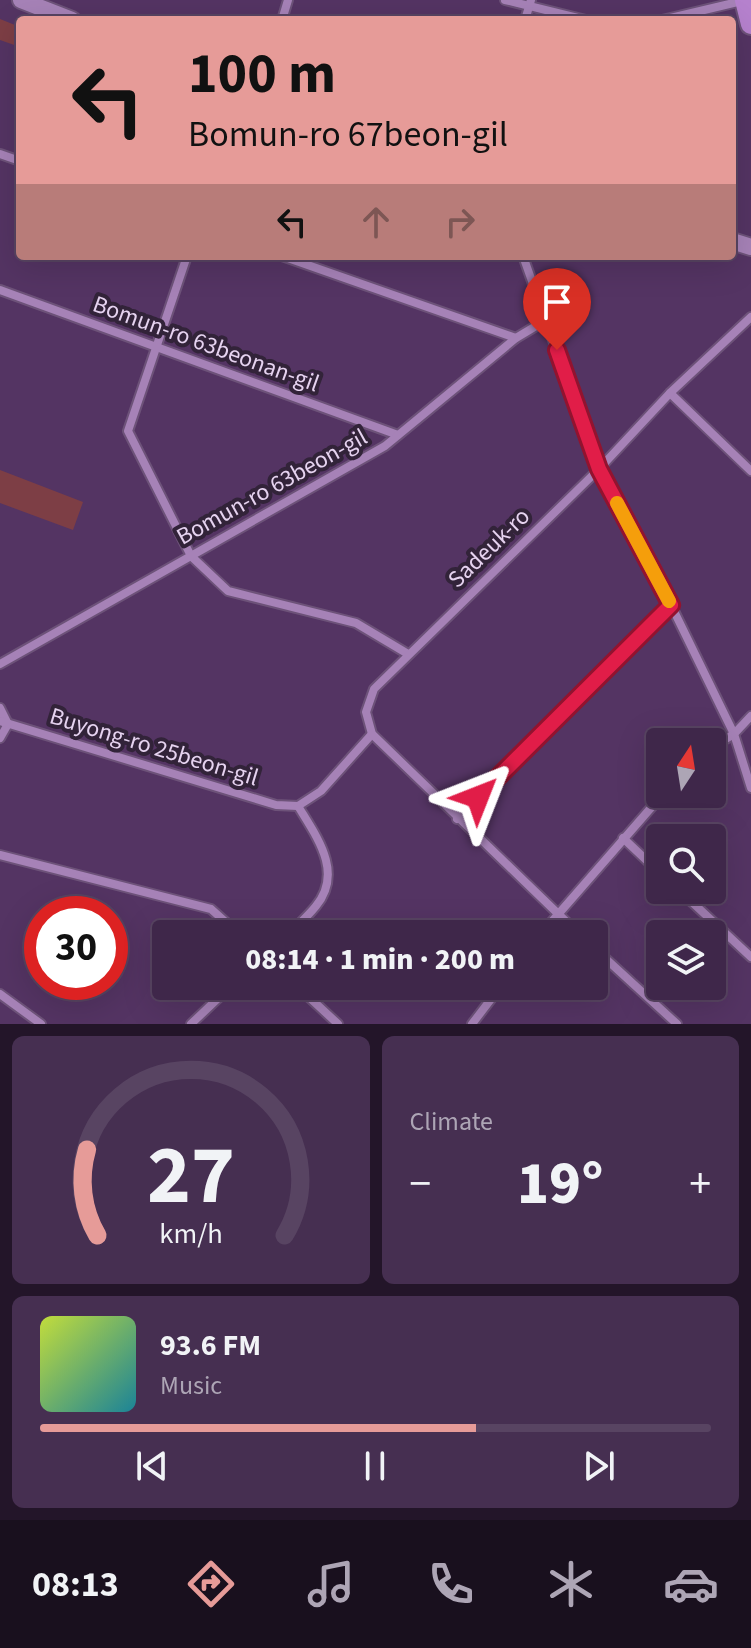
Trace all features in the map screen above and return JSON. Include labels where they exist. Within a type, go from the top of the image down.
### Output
[{"type":"main road","points":[[21,0],[62,16]]},
{"type":"main road","points":[[746,0],[751,24]]},
{"type":"street","points":[[505,0],[572,16]]},
{"type":"street","points":[[679,16],[746,0]]},
{"type":"street","points":[[186,260],[128,431],[191,556],[228,591],[356,623],[408,654]]},
{"type":"street","points":[[293,260],[516,338]]},
{"type":"street","points":[[524,260],[599,469],[671,605],[734,734],[751,788]]},
{"type":"street","name":"Bomun-ro 63beonan-gil","points":[[0,290],[398,435]]},
{"type":"street","name":"Sadeuk-ro","points":[[372,734],[366,712],[374,689],[599,469],[670,393],[751,317]]},
{"type":"street","name":"Bomun-ro 63beon-gil","points":[[0,664],[385,446],[516,338],[546,320]]},
{"type":"street","points":[[670,393],[751,471]]},
{"type":"street","points":[[457,819],[671,605]]},
{"type":"street","points":[[0,708],[4,722],[0,738]]},
{"type":"street","points":[[726,739],[751,716]]},
{"type":"street","name":"Buyong-ro 25beon-gil","points":[[4,722],[276,805],[298,806]]},
{"type":"street","points":[[303,920],[318,905],[327,877],[327,856],[298,806],[321,791],[372,734],[564,920]]},
{"type":"street","points":[[552,920],[650,808]]},
{"type":"street","points":[[623,838],[646,860]]},
{"type":"street","points":[[0,855],[211,909],[223,920]]},
{"type":"street","points":[[694,904],[751,957]]},
{"type":"street","points":[[608,961],[677,1024]]},
{"type":"street","points":[[0,994],[41,1024]]},
{"type":"street","points":[[191,1024],[216,1000]]},
{"type":"street","points":[[312,1000],[338,1024]]},
{"type":"street","points":[[472,1024],[490,1000]]},
{"type":"building","points":[[0,19],[16,25],[16,46],[0,40]]},
{"type":"building","points":[[0,470],[83,502],[73,530],[0,503]]},
{"type":"slow traffic","points":[[617,503],[669,601]]},
{"type":"route","points":[[478,797],[671,605],[599,469],[557,350]]}]
